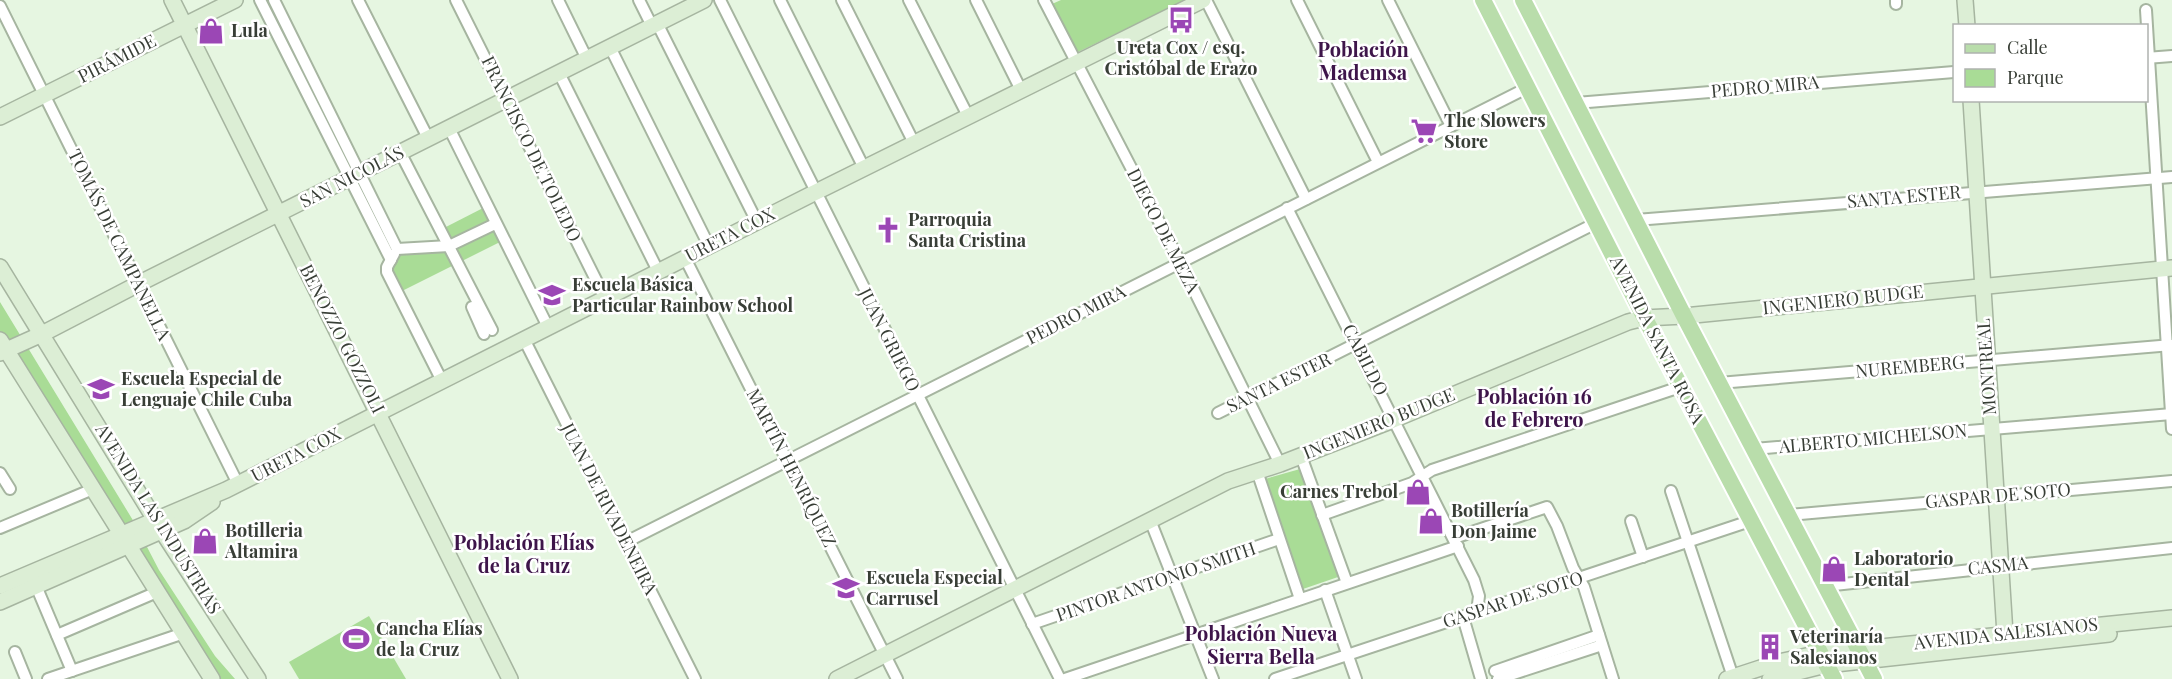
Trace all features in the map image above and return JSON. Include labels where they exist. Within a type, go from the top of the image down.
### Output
[{"type":"main road","name":"AVENIDA SANTA ROSA","points":[[1483,0],[1644,318],[1827,666]]},
{"type":"main road","name":"AVENIDA SANTA ROSA","points":[[1523,0],[1874,679]]},
{"type":"street","name":"BENOZZO GOZZOLI","points":[[172,0],[510,679]]},
{"type":"street","name":"PIRÁMIDE","points":[[0,117],[235,0]]},
{"type":"street","points":[[260,0],[354,176],[397,249]]},
{"type":"street","points":[[273,0],[391,260]]},
{"type":"street","points":[[358,0],[428,138]]},
{"type":"street","name":"FRANCISCO DE TOLEDO","points":[[456,0],[605,298]]},
{"type":"street","points":[[558,0],[587,59]]},
{"type":"street","points":[[639,0],[658,23],[759,220]]},
{"type":"street","name":"SAN NICOLÁS","points":[[2,348],[42,334],[704,0]]},
{"type":"street","name":"JUAN GRIEGO","points":[[720,0],[1060,679]]},
{"type":"street","points":[[780,0],[866,167]]},
{"type":"street","points":[[786,0],[866,167]]},
{"type":"street","points":[[842,0],[914,143]]},
{"type":"street","points":[[909,0],[968,116]]},
{"type":"street","points":[[976,0],[1021,90]]},
{"type":"street","points":[[1205,0],[1306,199]]},
{"type":"street","name":"URETA COX","points":[[0,602],[33,580],[159,526],[759,220],[1205,0]]},
{"type":"street","points":[[1297,0],[1378,162]]},
{"type":"street","points":[[1388,0],[1451,126]]},
{"type":"street","points":[[1965,0],[1967,24]]},
{"type":"street","name":"DIEGO DE MEZA","points":[[1048,1],[1076,63],[1180,262],[1280,464]]},
{"type":"street","name":"TOMÁS DE CAMPANELLA","points":[[0,6],[138,284],[232,487]]},
{"type":"street","points":[[2146,10],[2147,24]]},
{"type":"street","points":[[610,47],[709,246]]},
{"type":"street","points":[[2172,56],[2148,58],[2156,178],[2167,268],[2172,429]]},
{"type":"street","name":"PEDRO MIRA","points":[[1576,103],[1953,72]]},
{"type":"street","points":[[558,73],[658,271]]},
{"type":"street","name":"PEDRO MIRA","points":[[626,542],[1527,88]]},
{"type":"street","name":"MONTREAL","points":[[1971,102],[2005,634]]},
{"type":"street","points":[[452,127],[495,224],[551,326]]},
{"type":"street","points":[[452,127],[551,326]]},
{"type":"street","points":[[400,152],[488,332]]},
{"type":"street","name":"SANTA ESTER","points":[[1635,220],[2172,177]]},
{"type":"street","name":"CABILDO","points":[[1287,208],[1477,585],[1479,596],[1477,612]]},
{"type":"street","name":"SANTA ESTER","points":[[1218,412],[1596,222]]},
{"type":"street","points":[[397,249],[446,247],[495,224]]},
{"type":"street","points":[[397,249],[387,267],[387,272],[442,381]]},
{"type":"street","name":"MARTÍN HENRÍQUEZ","points":[[685,258],[897,679]]},
{"type":"street","name":"AVENIDA LAS INDUSTRIAS","points":[[0,267],[159,526],[258,679]]},
{"type":"street","name":"INGENIERO BUDGE","points":[[837,679],[1235,478],[1280,464],[1395,419],[1604,330],[1644,318],[2167,268]]},
{"type":"street","name":"JUAN DE RIVADENEIRA","points":[[524,339],[694,679]]},
{"type":"street","name":"NUREMBERG","points":[[1719,383],[2169,345]]},
{"type":"street","points":[[2,348],[212,679]]},
{"type":"street","points":[[1322,515],[1412,483],[1432,470],[1680,387]]},
{"type":"street","name":"ALBERTO MICHELSON","points":[[1754,449],[2172,414]]},
{"type":"street","points":[[1301,456],[1347,583]]},
{"type":"street","points":[[1257,471],[1300,599]]},
{"type":"street","points":[[0,473],[9,489]]},
{"type":"street","name":"GASPAR DE SOTO","points":[[1789,515],[2172,481]]},
{"type":"street","points":[[0,528],[93,489]]},
{"type":"street","points":[[1671,491],[1730,678],[1779,662],[1827,666]]},
{"type":"street","points":[[1065,679],[1347,583],[1547,507],[1573,568],[1580,578],[1613,679]]},
{"type":"street","points":[[1150,520],[1213,679]]},
{"type":"street","points":[[1631,521],[1643,557]]},
{"type":"street","name":"GASPAR DE SOTO","points":[[1275,679],[1750,521]]},
{"type":"street","name":"PINTOR ANTONIO SMITH","points":[[1032,624],[1279,539]]},
{"type":"street","name":"CASMA","points":[[1825,585],[2172,548]]},
{"type":"street","points":[[33,580],[72,671]]},
{"type":"street","name":"URETA COX","points":[[0,586],[33,580]]},
{"type":"street","points":[[1325,590],[1356,679]]},
{"type":"street","points":[[57,634],[157,592]]},
{"type":"street","points":[[1463,617],[1482,679]]},
{"type":"street","name":"AVENIDA SALESIANOS","points":[[1861,655],[2005,634],[2172,618]]},
{"type":"street","name":"AVENIDA SALESIANOS","points":[[1827,666],[1842,657],[2172,629]]},
{"type":"street","points":[[48,679],[184,633]]},
{"type":"street","points":[[1496,675],[1601,640]]},
{"type":"street","points":[[15,652],[26,679]]},
{"type":"street","points":[[1770,679],[1827,666]]},
{"type":"green space","points":[[1061,0],[1186,0],[1078,52],[1052,4]]},
{"type":"green space","points":[[485,207],[492,220],[449,242],[442,229]]},
{"type":"green space","points":[[494,226],[502,241],[400,292],[389,269],[398,250],[447,250]]},
{"type":"green space","points":[[0,302],[134,522],[159,570],[215,656],[235,679],[216,679],[0,332]]},
{"type":"green space","points":[[1300,469],[1338,577],[1303,589],[1265,479]]},
{"type":"green space","name":"Cancha Elías de la Cruz","points":[[369,616],[406,679],[299,679],[289,662]]},
{"type":"place","name":"Ureta Cox / esq. Cristóbal de Erazo","points":[[1181,20]]},
{"type":"place","name":"Lula","points":[[211,31]]},
{"type":"place","name":"The Slowers Store","points":[[1424,131]]},
{"type":"place","name":"Parroquia Santa Cristina","points":[[888,230]]},
{"type":"place","name":"Escuela Básica Particular Rainbow School","points":[[552,295]]},
{"type":"place","name":"Escuela Especial de Lenguaje Chile Cuba","points":[[101,389]]},
{"type":"place","name":"Carnes Trebol","points":[[1418,492]]},
{"type":"place","name":"Botillería Don Jaime","points":[[1431,521]]},
{"type":"place","name":"Botilleria Altamira","points":[[205,541]]},
{"type":"place","name":"Laboratorio Dental","points":[[1834,569]]},
{"type":"place","name":"Escuela Especial Carrusel","points":[[846,588]]},
{"type":"place","name":"Cancha Elías de la Cruz","points":[[356,639]]},
{"type":"place","name":"Veterinaría Salesianos","points":[[1770,647]]},
{"type":"district","name":"Población Mademsa","points":[[1363,62]]},
{"type":"district","name":"Población 16 de Febrero","points":[[1534,408]]},
{"type":"district","name":"Población Elías de la Cruz","points":[[524,554]]},
{"type":"district","name":"Población Nueva Sierra Bella","points":[[1261,646]]}]
